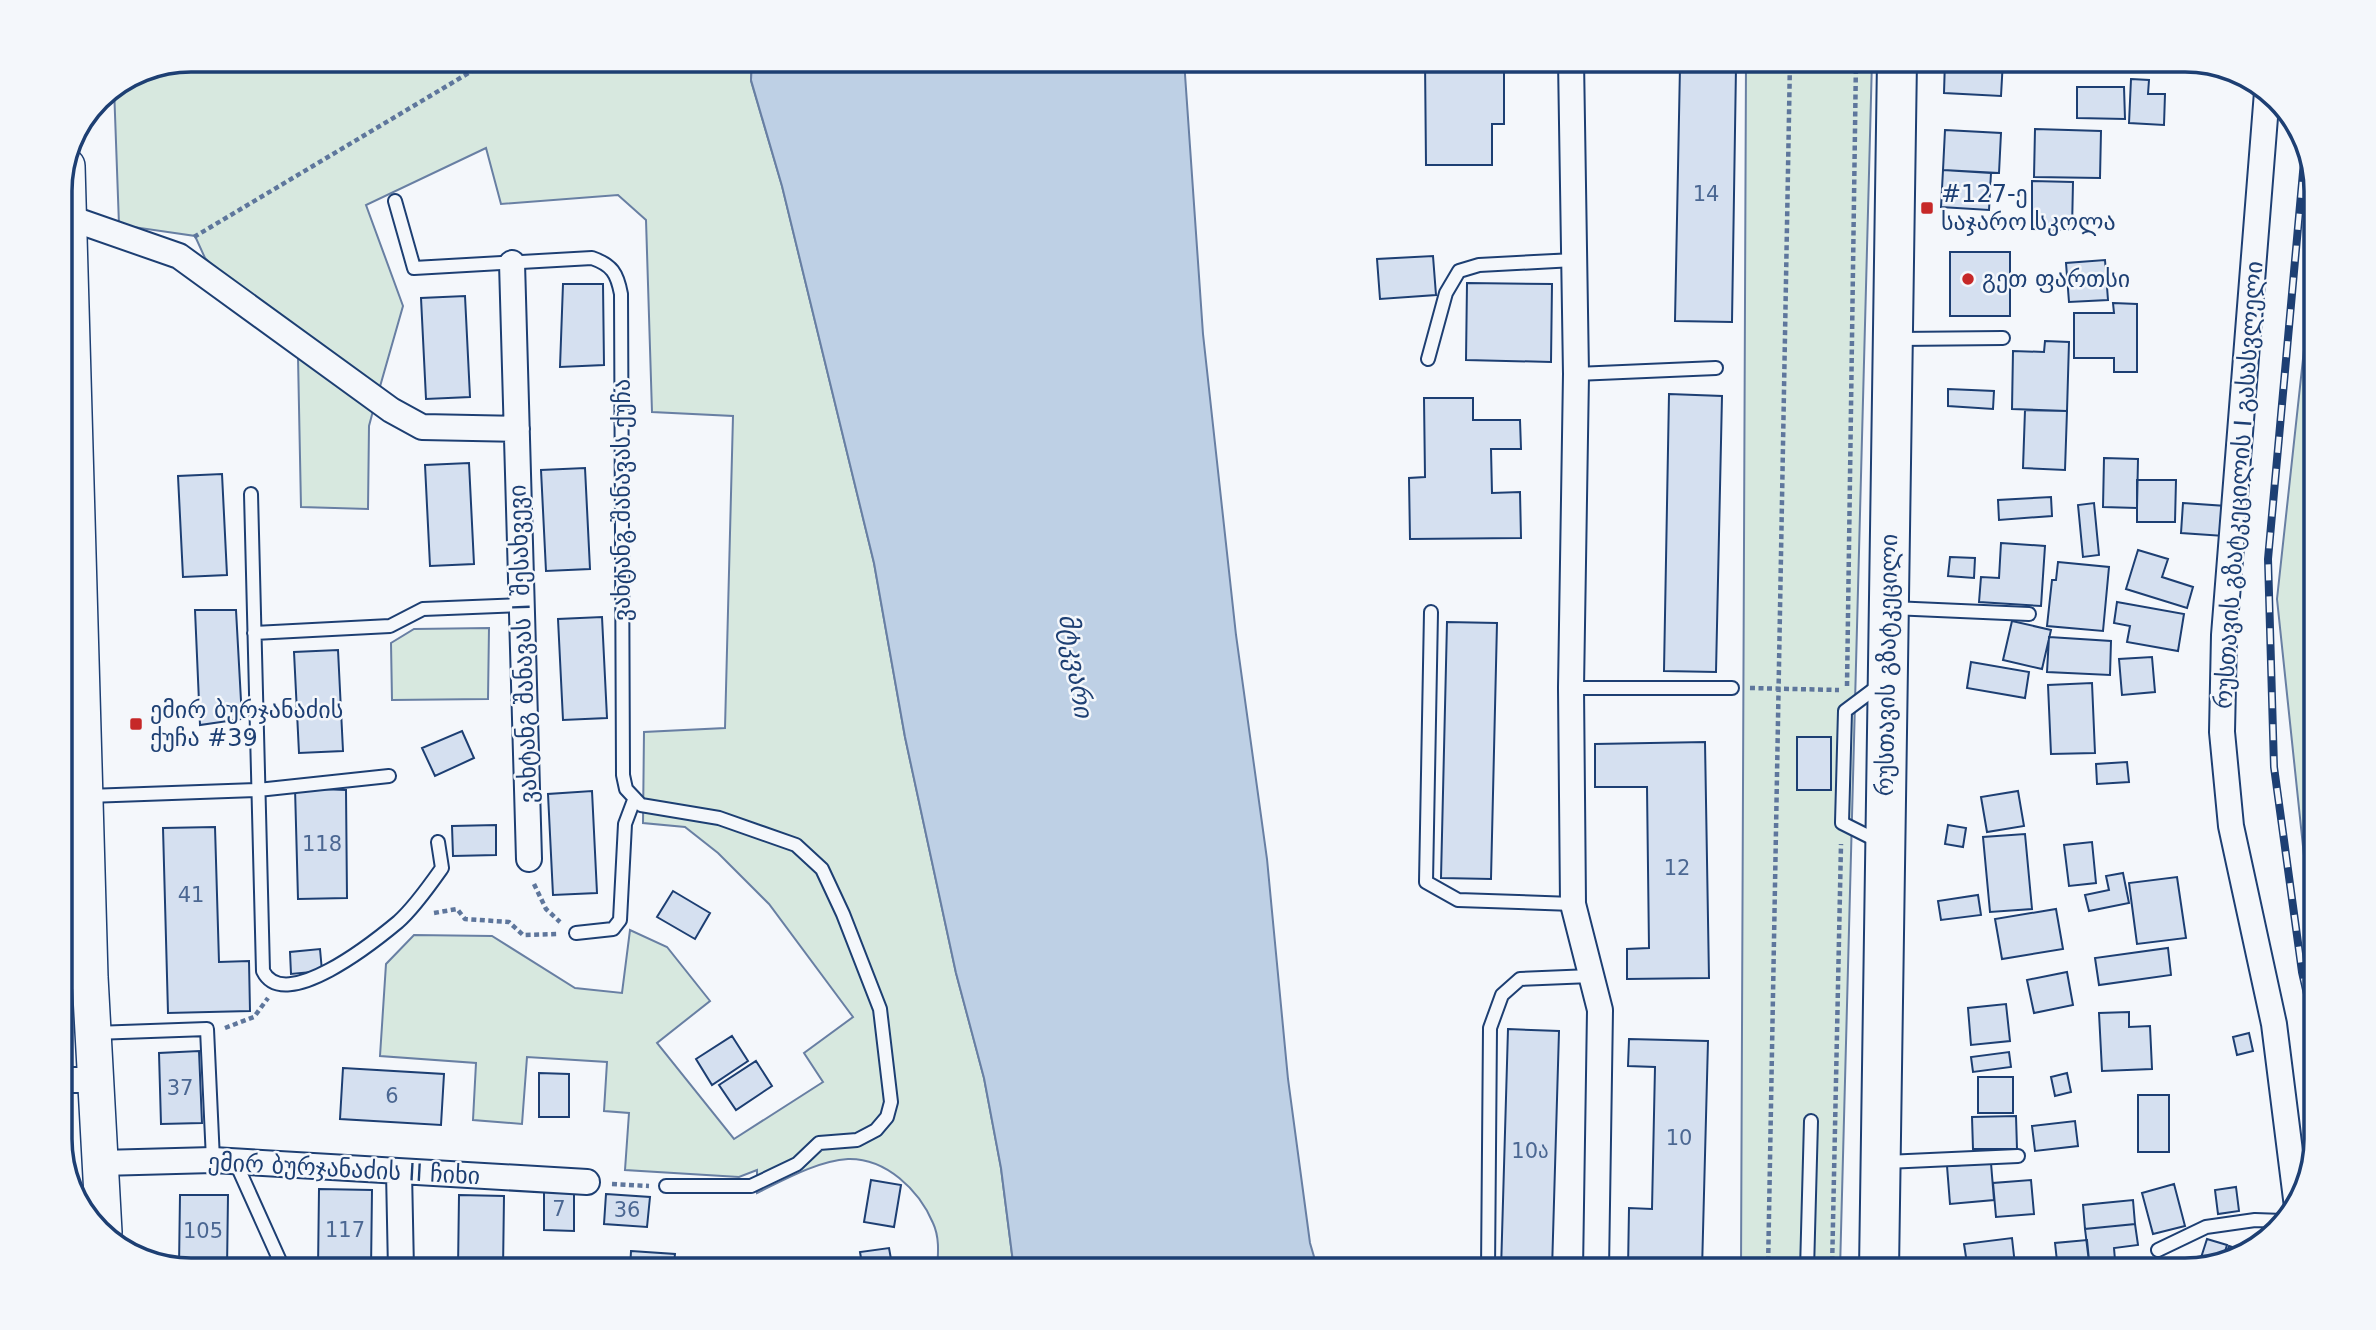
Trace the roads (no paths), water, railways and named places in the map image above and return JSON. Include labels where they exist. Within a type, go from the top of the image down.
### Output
[{"type":"highway","name":"რუსთავის გზატკეცილი","points":[[1879,1258],[1898,72]]},
{"type":"street","points":[[1572,72],[1576,374],[1571,688],[1573,904],[1600,1010],[1596,1258]]},
{"type":"street","name":"რუსთავის გზატკეცილის I გასასვლელი","points":[[2266,103],[2224,635],[2222,732],[2231,826],[2274,1024],[2294,1186]]},
{"type":"street","points":[[72,219],[179,256],[391,410],[422,427],[517,429],[512,263]]},
{"type":"street","name":"ვახტანგ შანავას I შესახვევი","points":[[517,429],[529,859]]},
{"type":"street","points":[[72,484],[87,796],[75,977],[93,1033],[103,1219]]},
{"type":"street","points":[[72,1080],[95,1080]]},
{"type":"street","name":"ემირ ბურჯანაძის II ჩიხი","points":[[101,1163],[224,1161],[587,1182]]},
{"type":"street","points":[[399,1172],[401,1258]]},
{"type":"lane","points":[[395,201],[414,268],[512,263]]},
{"type":"lane","name":"ვახტანგ შანავას ქუჩა","points":[[512,263],[592,258],[608,264],[618,276],[621,294],[623,775],[626,789],[634,800]]},
{"type":"lane","points":[[1428,359],[1446,293],[1459,271],[1479,265],[1574,261]]},
{"type":"lane","points":[[1894,339],[2003,338]]},
{"type":"lane","points":[[1576,374],[1716,368]]},
{"type":"lane","points":[[251,494],[263,971],[267,980],[275,986],[286,987],[322,975],[399,920],[442,868],[438,842]]},
{"type":"lane","points":[[254,633],[390,626],[423,609],[522,605]]},
{"type":"lane","points":[[1888,608],[2029,614]]},
{"type":"lane","points":[[1431,612],[1426,882],[1458,900],[1573,904]]},
{"type":"lane","points":[[1884,844],[1842,822],[1846,711],[1887,679]]},
{"type":"lane","points":[[1571,688],[1732,688]]},
{"type":"lane","points":[[87,796],[258,790],[389,776]]},
{"type":"lane","points":[[576,933],[613,929],[620,920],[625,824],[634,800],[641,805],[719,818],[796,845],[822,869],[844,914],[880,1010],[891,1102],[887,1117],[876,1130],[857,1140],[819,1143],[797,1164],[751,1186],[666,1186]]},
{"type":"lane","points":[[1488,1258],[1490,1028],[1502,995],[1520,979],[1591,976]]},
{"type":"lane","points":[[93,1033],[207,1029],[224,1161],[277,1258]]},
{"type":"lane","points":[[1807,1258],[1811,1121]]},
{"type":"lane","points":[[1879,1163],[2018,1156]]},
{"type":"lane","points":[[2158,1251],[2206,1227],[2255,1220],[2271,1221]]},
{"type":"water","name":"მტკვარი","points":[[751,72],[1185,72],[1203,334],[1236,635],[1267,859],[1288,1079],[1310,1243],[1314,1258],[1012,1258],[1001,1168],[984,1078],[956,973],[905,737],[874,563],[782,186],[751,80]]},
{"type":"railway","points":[[2303,174],[2268,559],[2274,767],[2304,981]]},
{"type":"place","name":"#127-ე საჯარო სკოლა","points":[[1927,208]]},
{"type":"place","name":"გეთ ფართსი","points":[[1968,279]]},
{"type":"place","name":"ემირ ბურჯანაძის ქუჩა #39","points":[[136,724]]}]
